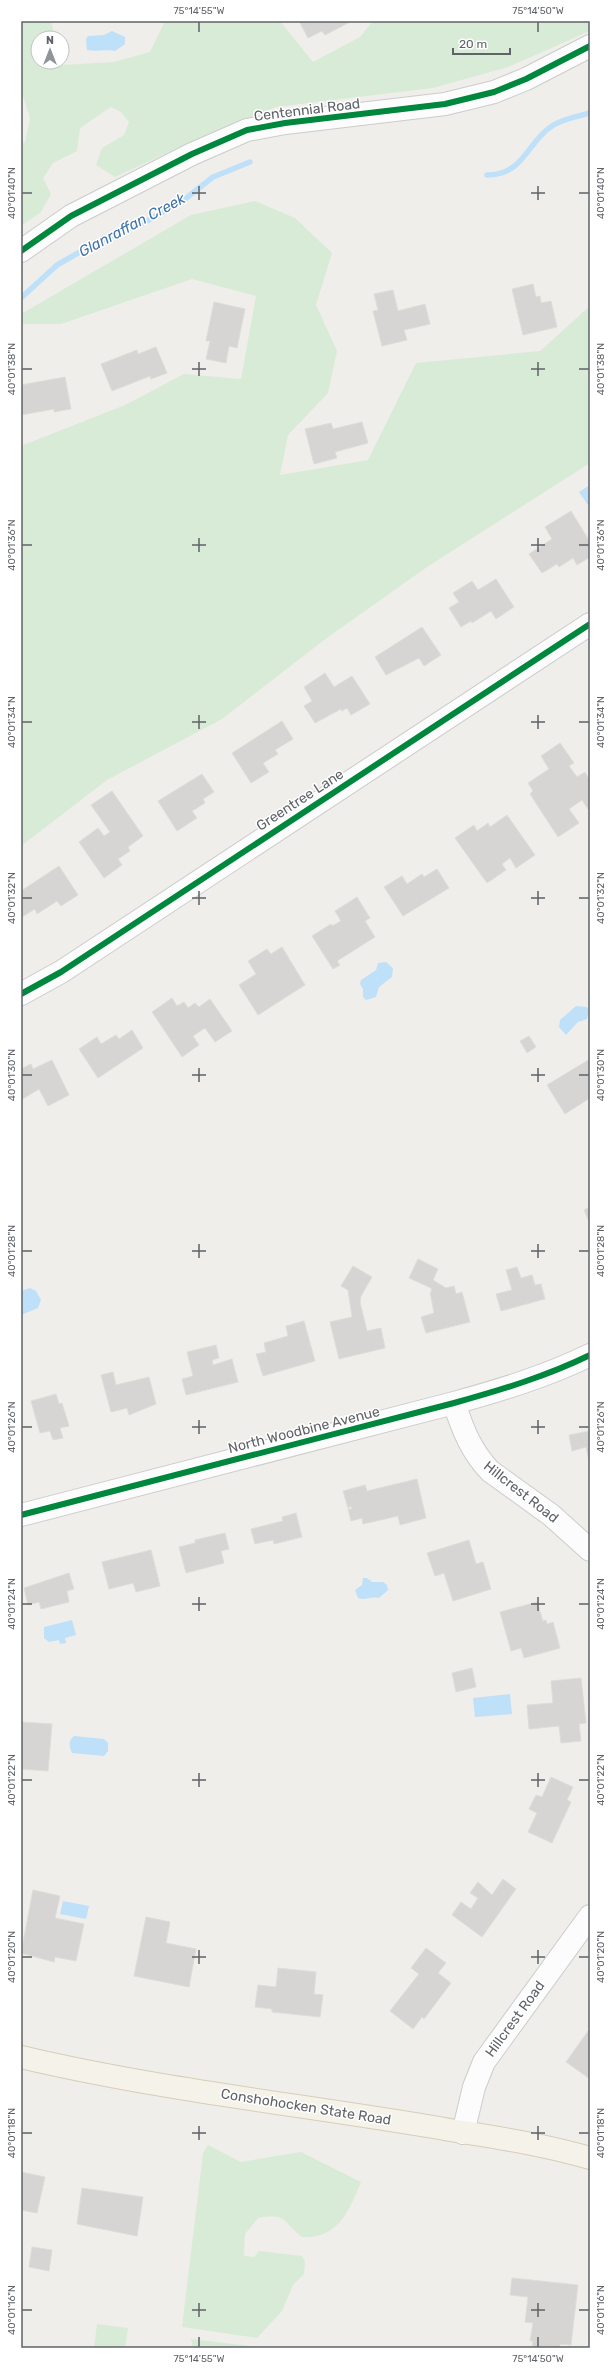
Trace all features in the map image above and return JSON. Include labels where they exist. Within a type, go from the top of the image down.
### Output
[{"type":"main road","name":"Conshohocken State Road","points":[[21,2057],[142,2081],[546,2147],[590,2158]]},
{"type":"street","name":"Centennial Road","points":[[21,251],[71,216],[192,154],[247,130],[285,123],[445,104],[494,92],[526,79],[590,46]]},
{"type":"street","name":"Greentree Lane","points":[[21,994],[61,972],[590,624]]},
{"type":"street","name":"North Woodbine Avenue","points":[[21,1515],[515,1386],[570,1366],[590,1355]]},
{"type":"street","name":"Hillcrest Road","points":[[454,1403],[464,1433],[479,1460],[490,1471],[570,1531],[590,1550]]},
{"type":"street","name":"Hillcrest Road","points":[[463,2133],[474,2087],[484,2062],[590,1916]]},
{"type":"green space","points":[[21,21],[51,21],[53,30],[30,30],[30,70],[70,70],[70,65],[114,62],[150,52],[165,21],[280,21],[313,62],[360,37],[373,21],[590,21],[590,31],[508,67],[433,88],[276,107],[186,144],[115,177],[96,165],[102,148],[124,135],[129,122],[121,112],[111,107],[80,128],[77,151],[53,163],[43,178],[51,194],[41,212],[21,226],[21,144],[25,142],[30,118],[21,90]]},
{"type":"green space","points":[[255,201],[295,218],[332,253],[316,305],[337,351],[328,393],[288,435],[280,475],[368,460],[416,363],[540,351],[590,306],[590,463],[427,567],[324,640],[222,719],[107,780],[21,846],[21,446],[125,405],[184,374],[241,379],[256,296],[192,279],[61,324],[21,324],[21,314],[191,215]]},
{"type":"green space","points":[[208,2145],[241,2162],[301,2152],[361,2182],[352,2203],[341,2221],[334,2228],[325,2233],[315,2236],[302,2237],[283,2220],[274,2217],[267,2217],[258,2218],[245,2234],[244,2256],[254,2257],[259,2251],[302,2256],[305,2262],[304,2274],[293,2285],[282,2311],[257,2338],[182,2327],[203,2153]]},
{"type":"green space","points":[[97,2324],[128,2328],[125,2348],[94,2348]]},
{"type":"green space","points":[[191,2339],[266,2348],[193,2348]]},
{"type":"water","points":[[112,31],[125,37],[125,44],[115,51],[87,50],[86,39],[88,36],[104,35]]},
{"type":"water","points":[[590,485],[590,503],[588,505],[579,492]]},
{"type":"water","points":[[386,962],[393,968],[392,977],[379,987],[376,997],[366,1000],[363,997],[363,989],[360,984],[361,980],[376,970],[378,963]]},
{"type":"water","points":[[576,1006],[587,1007],[589,1010],[587,1019],[578,1022],[566,1035],[559,1027],[560,1020]]},
{"type":"water","points":[[30,1288],[36,1291],[41,1300],[38,1308],[21,1315],[21,1291]]},
{"type":"water","points":[[363,1578],[367,1578],[372,1582],[383,1582],[387,1585],[388,1590],[379,1598],[358,1598],[355,1590],[362,1585]]},
{"type":"water","points":[[72,1620],[76,1635],[65,1638],[66,1643],[60,1644],[59,1640],[49,1642],[44,1638],[44,1627]]},
{"type":"water","points":[[510,1694],[512,1714],[475,1717],[473,1698]]},
{"type":"water","points":[[74,1736],[104,1739],[108,1743],[108,1751],[104,1756],[72,1753],[70,1744]]},
{"type":"water","points":[[63,1901],[89,1906],[86,1919],[60,1914]]},
{"type":"building","points":[[299,21],[352,21],[325,35],[322,31],[308,38]]},
{"type":"building","points":[[533,284],[536,297],[540,296],[541,303],[551,301],[557,327],[523,335],[512,289]]},
{"type":"building","points":[[393,290],[398,311],[425,304],[430,324],[404,330],[407,340],[382,346],[373,311],[378,310],[374,294]]},
{"type":"building","points":[[214,302],[245,309],[237,348],[229,346],[226,363],[206,359],[210,341],[206,341]]},
{"type":"building","points":[[156,347],[167,373],[151,379],[150,376],[112,391],[101,364],[137,350],[138,354]]},
{"type":"building","points":[[65,377],[71,409],[54,412],[54,409],[21,415],[21,385]]},
{"type":"building","points":[[362,422],[368,443],[335,452],[337,458],[314,464],[305,429],[331,423],[333,429]]},
{"type":"building","points":[[571,511],[590,542],[590,557],[577,565],[573,558],[559,567],[557,564],[542,573],[529,554],[552,539],[545,527]]},
{"type":"building","points":[[496,579],[514,607],[496,619],[491,611],[472,623],[471,621],[461,627],[449,608],[459,602],[453,593],[472,581],[478,590]]},
{"type":"building","points":[[422,627],[441,655],[424,666],[419,658],[386,675],[375,657]]},
{"type":"building","points":[[325,673],[334,687],[352,676],[370,704],[351,715],[347,708],[342,711],[341,709],[315,723],[304,706],[312,701],[304,687]]},
{"type":"building","points":[[282,721],[293,739],[275,750],[278,754],[263,763],[269,772],[251,783],[232,753]]},
{"type":"building","points":[[560,743],[574,763],[569,766],[577,777],[585,772],[590,781],[590,812],[582,800],[569,809],[579,823],[558,837],[530,794],[533,791],[528,783],[549,769],[541,756]]},
{"type":"building","points":[[202,774],[214,792],[203,799],[205,803],[192,811],[197,818],[177,831],[158,801]]},
{"type":"building","points":[[112,791],[143,836],[128,847],[130,851],[118,859],[122,865],[104,878],[79,842],[98,828],[104,836],[110,832],[91,805]]},
{"type":"building","points":[[507,815],[535,855],[516,868],[510,858],[502,864],[506,870],[487,883],[455,838],[474,825],[477,831],[488,823],[490,827]]},
{"type":"building","points":[[59,866],[78,895],[61,906],[57,901],[37,914],[35,909],[22,917],[21,891]]},
{"type":"building","points":[[437,869],[449,888],[403,916],[384,887],[402,876],[407,884],[422,874],[424,877]]},
{"type":"building","points":[[357,897],[370,918],[365,921],[375,937],[337,961],[340,965],[333,969],[312,936],[331,924],[332,926],[341,921],[335,911]]},
{"type":"building","points":[[282,947],[305,985],[258,1015],[239,985],[256,974],[248,961],[267,949],[271,954]]},
{"type":"building","points":[[172,998],[177,1006],[184,1002],[188,1008],[195,1003],[199,1007],[210,999],[232,1031],[215,1042],[205,1028],[193,1036],[199,1045],[182,1057],[152,1012]]},
{"type":"building","points":[[132,1030],[143,1048],[98,1078],[79,1049],[97,1037],[101,1044],[116,1035],[119,1039]]},
{"type":"building","points":[[529,1036],[536,1047],[527,1053],[520,1041]]},
{"type":"building","points":[[590,1059],[590,1098],[565,1114],[547,1085]]},
{"type":"building","points":[[52,1060],[69,1095],[48,1106],[39,1089],[21,1100],[21,1069],[31,1064],[33,1069]]},
{"type":"building","points":[[590,1207],[590,1224],[584,1210]]},
{"type":"building","points":[[418,1259],[438,1269],[433,1280],[446,1288],[454,1286],[456,1294],[462,1292],[470,1322],[426,1333],[421,1317],[434,1313],[430,1292],[432,1292],[431,1288],[409,1278]]},
{"type":"building","points":[[353,1266],[372,1277],[361,1296],[360,1302],[367,1331],[381,1328],[385,1348],[339,1359],[330,1322],[352,1317],[348,1290],[341,1286]]},
{"type":"building","points":[[517,1267],[521,1278],[532,1275],[535,1285],[541,1284],[545,1299],[501,1311],[496,1294],[512,1290],[506,1270]]},
{"type":"building","points":[[304,1321],[315,1361],[263,1376],[256,1354],[266,1352],[264,1343],[288,1336],[286,1326]]},
{"type":"building","points":[[216,1345],[219,1358],[212,1360],[213,1365],[232,1359],[238,1382],[186,1395],[182,1379],[193,1376],[187,1352]]},
{"type":"building","points":[[113,1372],[116,1385],[149,1377],[156,1404],[129,1415],[127,1408],[111,1412],[101,1375]]},
{"type":"building","points":[[56,1394],[59,1404],[62,1403],[69,1426],[60,1428],[63,1438],[53,1440],[50,1431],[40,1433],[31,1401]]},
{"type":"building","points":[[590,1431],[590,1464],[586,1447],[572,1451],[569,1435]]},
{"type":"building","points":[[417,1479],[426,1518],[400,1525],[398,1516],[363,1524],[362,1518],[351,1521],[348,1509],[352,1509],[351,1506],[348,1508],[343,1491],[365,1485],[367,1491]]},
{"type":"building","points":[[296,1513],[302,1537],[274,1544],[273,1540],[255,1544],[251,1529],[283,1521],[282,1517]]},
{"type":"building","points":[[225,1533],[229,1549],[221,1551],[224,1563],[186,1573],[179,1547],[195,1543],[195,1540]]},
{"type":"building","points":[[469,1540],[476,1564],[483,1562],[491,1589],[453,1601],[444,1573],[435,1576],[427,1553]]},
{"type":"building","points":[[151,1550],[160,1586],[136,1592],[133,1583],[109,1589],[102,1562]]},
{"type":"building","points":[[69,1573],[74,1589],[67,1591],[69,1602],[41,1609],[39,1602],[28,1605],[24,1588]]},
{"type":"building","points":[[537,1602],[543,1621],[546,1620],[547,1624],[553,1622],[560,1648],[524,1658],[521,1648],[511,1651],[500,1612]]},
{"type":"building","points":[[472,1668],[476,1687],[456,1692],[452,1673]]},
{"type":"building","points":[[581,1678],[586,1723],[579,1724],[581,1741],[561,1743],[559,1726],[529,1729],[527,1705],[553,1703],[551,1681]]},
{"type":"building","points":[[21,1722],[52,1724],[48,1771],[21,1769]]},
{"type":"building","points":[[551,1777],[573,1787],[567,1800],[571,1802],[552,1843],[528,1832],[537,1813],[529,1809],[536,1795],[542,1797]]},
{"type":"building","points":[[503,1879],[516,1889],[482,1937],[452,1915],[461,1902],[471,1909],[478,1898],[470,1893],[478,1882],[492,1895]]},
{"type":"building","points":[[33,1890],[60,1896],[55,1918],[84,1924],[76,1961],[55,1957],[54,1962],[21,1953]]},
{"type":"building","points":[[146,1917],[170,1922],[166,1943],[196,1949],[189,1987],[134,1976]]},
{"type":"building","points":[[426,1948],[446,1963],[438,1973],[451,1983],[424,2019],[422,2017],[413,2029],[390,2011],[419,1974],[411,1968]]},
{"type":"building","points":[[278,1968],[316,1972],[314,1994],[323,1995],[320,2017],[272,2012],[272,2009],[255,2007],[258,1985],[276,1987]]},
{"type":"building","points":[[588,2031],[590,2032],[590,2079],[566,2062]]},
{"type":"building","points":[[21,2172],[45,2177],[37,2213],[21,2210]]},
{"type":"building","points":[[82,2188],[143,2197],[137,2236],[77,2224]]},
{"type":"building","points":[[32,2247],[52,2250],[49,2271],[29,2267]]},
{"type":"building","points":[[512,2278],[578,2285],[571,2345],[560,2344],[560,2348],[532,2348],[533,2341],[530,2341],[533,2323],[525,2322],[528,2297],[510,2295]]},
{"type":"waterway","name":"Glanraffan Creek","points":[[487,175],[499,174],[509,170],[517,164],[536,140],[552,126],[561,121],[590,113]]},
{"type":"waterway","name":"Glanraffan Creek","points":[[21,298],[57,265],[92,245],[147,221],[185,199],[213,177],[250,162]]},
{"type":"cycle path","points":[[21,251],[71,216],[192,154],[247,130],[285,123],[445,104],[494,92],[526,79],[590,46]]},
{"type":"cycle path","points":[[21,994],[61,972],[590,624]]},
{"type":"cycle path","points":[[21,1515],[472,1398],[540,1376],[590,1355]]}]
